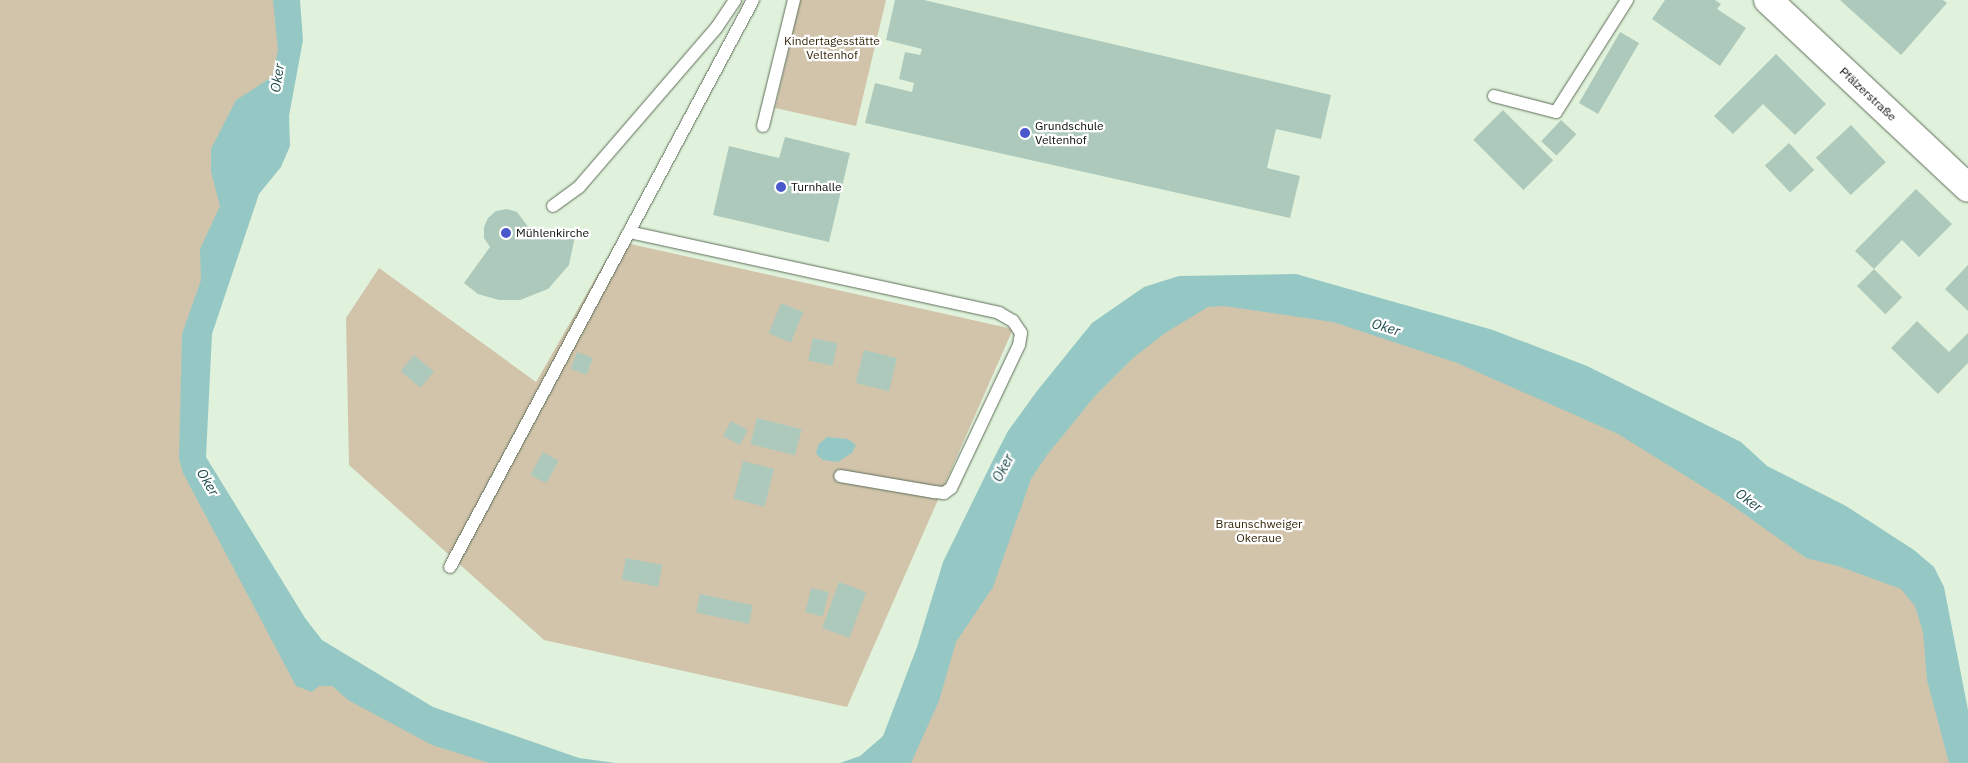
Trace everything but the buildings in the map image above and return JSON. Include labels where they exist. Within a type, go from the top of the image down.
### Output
[{"type":"street","name":"Pfälzerstraße","points":[[1768,0],[1968,188]]},
{"type":"lane","points":[[553,206],[579,187],[717,27],[735,0]]},
{"type":"lane","points":[[450,567],[753,0]]},
{"type":"lane","points":[[763,126],[794,0]]},
{"type":"lane","points":[[1494,96],[1556,112],[1627,0]]},
{"type":"lane","points":[[629,232],[999,313],[1013,321],[1021,333],[1019,345],[950,488],[944,493],[934,492],[840,476]]},
{"type":"green space","points":[[0,0],[298,0],[205,332],[199,456],[310,643],[455,726],[577,763],[0,763]]},
{"type":"green space","name":"Kindertagesstätte Veltenhof","points":[[800,0],[886,0],[856,126],[775,108]]},
{"type":"green space","points":[[617,241],[1013,329],[847,707],[544,640],[349,465],[346,318],[379,268],[536,382]]},
{"type":"green space","name":"Braunschweiger Okeraue","points":[[1205,296],[1326,302],[1537,370],[1904,575],[1928,616],[1960,763],[871,763],[888,755],[1010,438]]},
{"type":"water","name":"Oker","points":[[273,0],[300,0],[303,40],[289,116],[290,146],[281,167],[259,194],[212,334],[206,457],[305,618],[322,640],[433,707],[579,758],[616,763],[489,763],[432,745],[348,700],[332,686],[319,686],[312,692],[296,686],[183,473],[179,459],[182,334],[201,280],[200,249],[220,206],[211,172],[211,149],[236,100],[272,77],[278,50]]},
{"type":"water","name":"Oker","points":[[1296,274],[1493,330],[1587,366],[1741,442],[1767,466],[1846,506],[1914,550],[1934,567],[1944,587],[1968,710],[1968,763],[1949,763],[1927,680],[1923,632],[1915,606],[1901,589],[1838,566],[1806,558],[1726,501],[1618,434],[1457,363],[1333,322],[1224,306],[1208,307],[1165,333],[1133,358],[1094,397],[1047,455],[1031,479],[993,587],[956,642],[939,701],[911,763],[840,763],[860,756],[883,736],[917,647],[943,562],[993,460],[1008,431],[1037,391],[1092,323],[1144,287],[1179,276]]},
{"type":"water","points":[[827,437],[848,439],[856,445],[852,453],[838,462],[823,460],[816,454],[818,445]]},
{"type":"place","name":"Grundschule Veltenhof","points":[[1025,133]]},
{"type":"place","name":"Turnhalle","points":[[781,187]]},
{"type":"place","name":"Mühlenkirche","points":[[506,233]]}]
